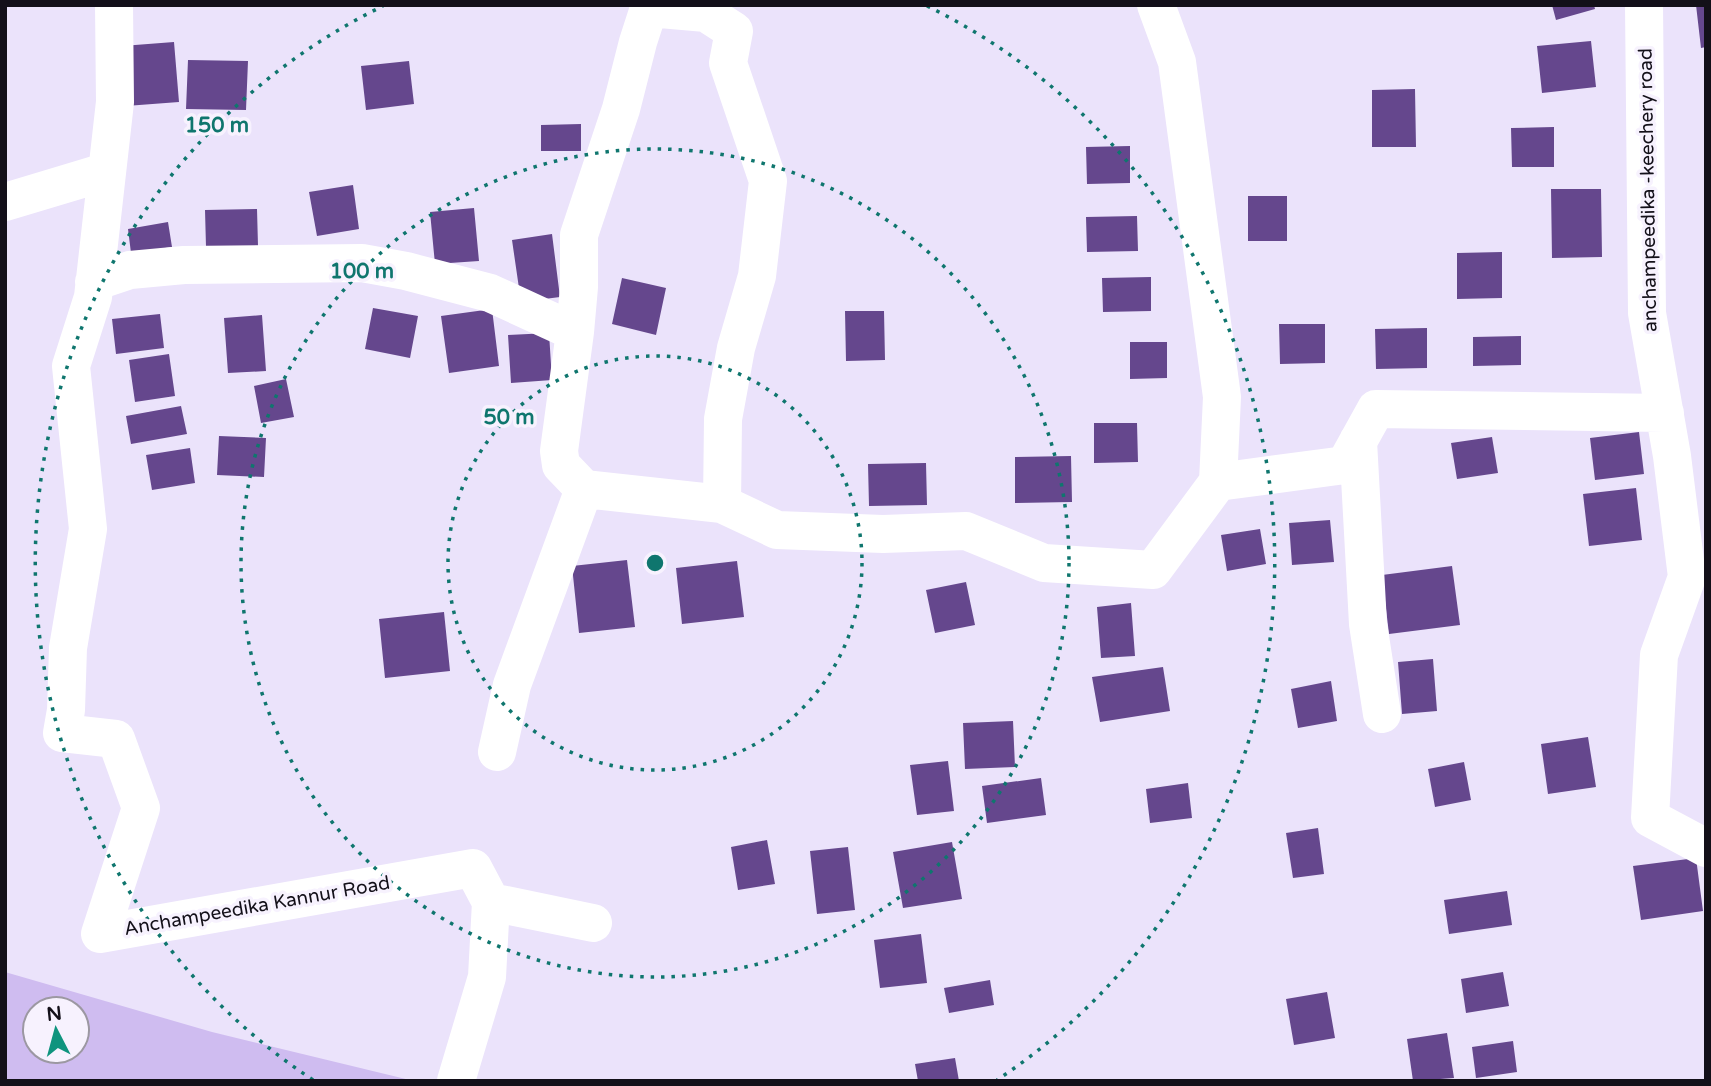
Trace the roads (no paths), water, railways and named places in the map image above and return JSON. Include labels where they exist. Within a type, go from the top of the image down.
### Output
[{"type":"street","name":"Anchampeedika Kannur Road","points":[[114,5],[115,102],[93,297],[71,366],[88,529],[68,648],[66,710],[62,733],[116,739],[141,808],[100,934],[473,868],[491,902]]},
{"type":"street","points":[[722,504],[723,419],[736,348],[757,276],[768,181],[728,63],[734,31],[706,13],[648,7],[621,109],[579,235],[579,287],[559,450],[561,466],[584,489],[722,504],[777,530],[883,534],[966,531],[1044,563],[1153,570],[1218,482],[1222,397],[1177,62],[1156,5]]},
{"type":"street","name":"anchampeedika -keechery road","points":[[1644,5],[1647,313],[1672,456],[1687,577],[1659,654],[1650,818],[1706,848]]},
{"type":"street","points":[[5,202],[105,172]]},
{"type":"street","points":[[94,282],[130,270],[184,265],[362,263],[406,271],[490,293],[575,332]]},
{"type":"street","points":[[1218,482],[1345,466],[1376,409],[1665,413]]},
{"type":"street","points":[[1358,441],[1368,624],[1382,715]]},
{"type":"street","points":[[497,752],[512,685],[584,489]]},
{"type":"street","points":[[456,1081],[487,977],[491,902],[593,923]]}]
